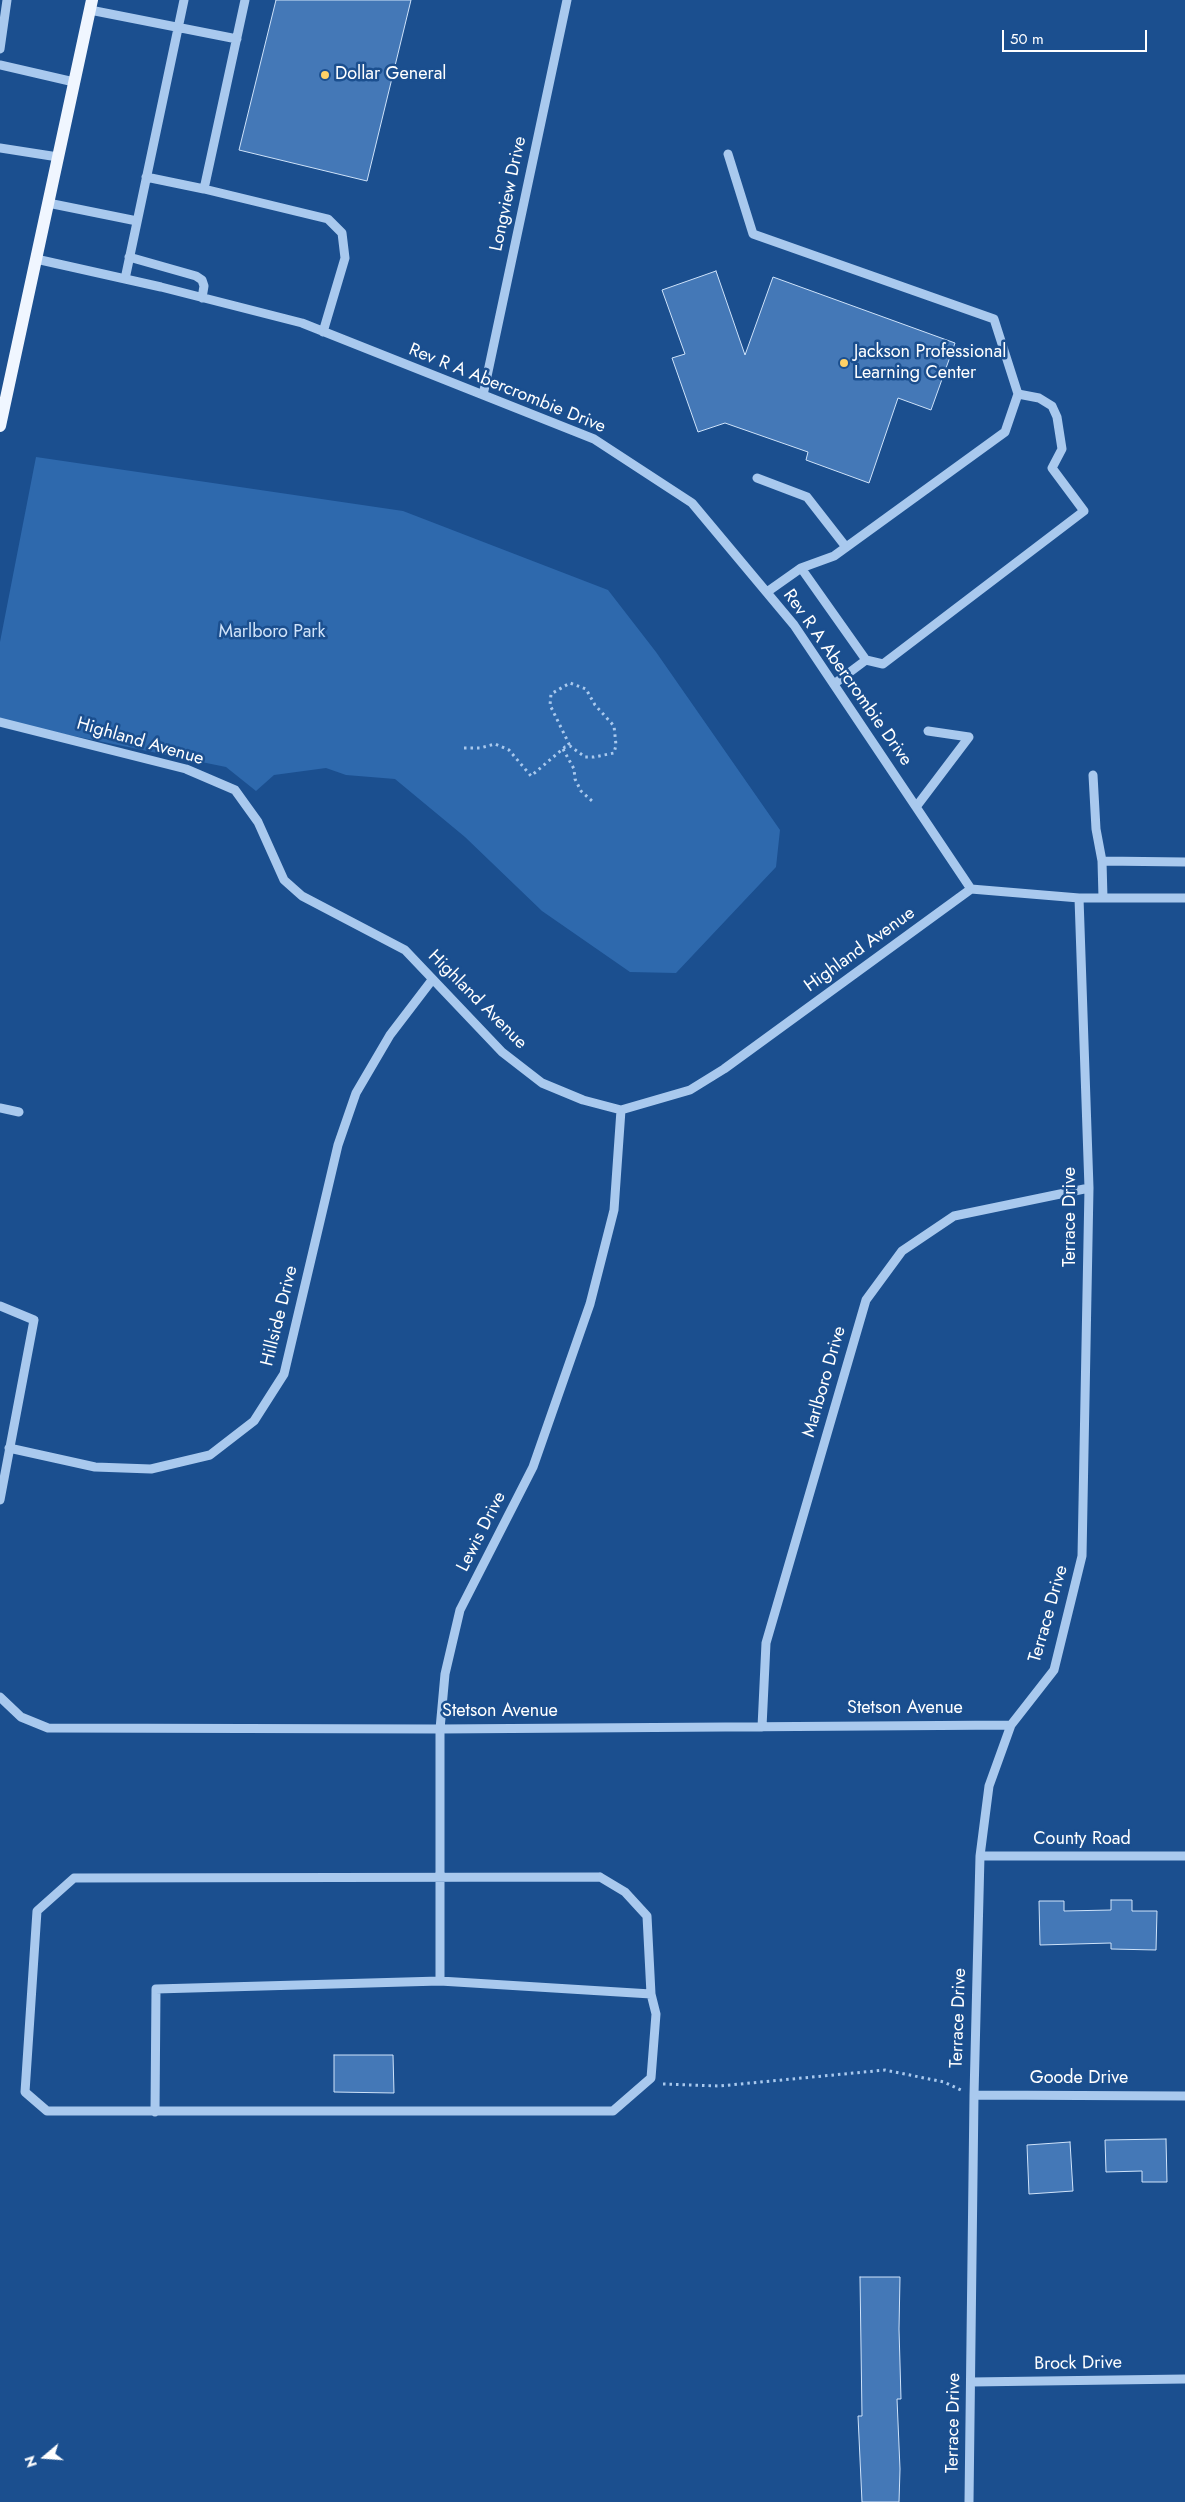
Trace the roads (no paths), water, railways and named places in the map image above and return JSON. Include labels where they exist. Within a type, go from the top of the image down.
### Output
[{"type":"main road","points":[[0,426],[91,5]]},
{"type":"street","points":[[0,49],[7,0]]},
{"type":"street","points":[[125,279],[184,0]]},
{"type":"street","points":[[204,189],[245,0]]},
{"type":"street","name":"Longview Drive","points":[[483,396],[567,0]]},
{"type":"street","points":[[91,5],[178,28],[237,39]]},
{"type":"street","points":[[0,65],[74,82]]},
{"type":"street","points":[[0,148],[58,157]]},
{"type":"street","points":[[728,154],[753,234],[994,319],[1018,394],[1005,432],[834,556],[801,568],[767,592]]},
{"type":"street","points":[[146,177],[328,219],[342,233],[345,258],[323,332]]},
{"type":"street","points":[[48,203],[137,221]]},
{"type":"street","points":[[129,258],[196,276],[202,280],[204,286],[202,298]]},
{"type":"street","name":"Rev R A Abercrombie Drive","points":[[36,259],[302,323],[594,439],[692,503],[794,625],[971,889]]},
{"type":"street","points":[[801,568],[866,660],[883,664],[1084,511],[1052,468],[1062,449],[1057,417],[1052,406],[1039,398],[1018,394]]},
{"type":"street","points":[[757,478],[807,497],[846,547]]},
{"type":"street","points":[[834,684],[866,660]]},
{"type":"street","name":"Highland Avenue","points":[[0,722],[186,769],[236,790],[258,822],[284,880],[302,896],[405,950],[502,1052],[542,1083],[583,1100],[621,1110],[690,1090],[724,1069],[971,889]]},
{"type":"street","points":[[916,807],[969,737],[928,731]]},
{"type":"street","points":[[1092,775],[1096,829],[1102,861],[1103,898]]},
{"type":"street","points":[[1102,861],[1185,862]]},
{"type":"street","points":[[971,889],[1079,898],[1185,898]]},
{"type":"street","name":"Terrace Drive","points":[[969,2502],[974,2095],[980,1856],[989,1786],[1011,1725],[1054,1670],[1082,1556],[1089,1188],[1079,898]]},
{"type":"street","name":"Hillside Drive","points":[[9,1448],[95,1467],[151,1469],[210,1455],[254,1421],[284,1374],[338,1145],[356,1093],[390,1035],[432,980]]},
{"type":"street","points":[[0,1108],[19,1112]]},
{"type":"street","name":"Lewis Drive","points":[[440,1981],[440,1729],[445,1674],[460,1610],[533,1467],[590,1304],[614,1210],[621,1110]]},
{"type":"street","name":"Marlboro Drive","points":[[762,1727],[766,1643],[866,1300],[902,1251],[954,1216],[1089,1188]]},
{"type":"street","points":[[0,1306],[34,1320],[0,1500]]},
{"type":"street","name":"Stetson Avenue","points":[[0,1698],[21,1717],[48,1728],[440,1729],[1011,1725]]},
{"type":"street","name":"County Road","points":[[980,1856],[1185,1856]]},
{"type":"street","points":[[441,1876],[600,1877],[624,1892],[647,1916],[651,1994],[656,2014],[652,2078],[613,2111],[47,2111],[25,2092],[37,1911],[74,1878],[441,1876]]},
{"type":"street","points":[[155,2112],[156,1989],[440,1981],[651,1994]]},
{"type":"street","name":"Goode Drive","points":[[974,2095],[1185,2096]]},
{"type":"street","name":"Brock Drive","points":[[971,2382],[1185,2379]]},
{"type":"place","name":"Dollar General","points":[[325,75]]},
{"type":"place","name":"Jackson Professional Learning Center","points":[[844,363]]},
{"type":"park label","name":"Marlboro Park","points":[[272,633]]}]
